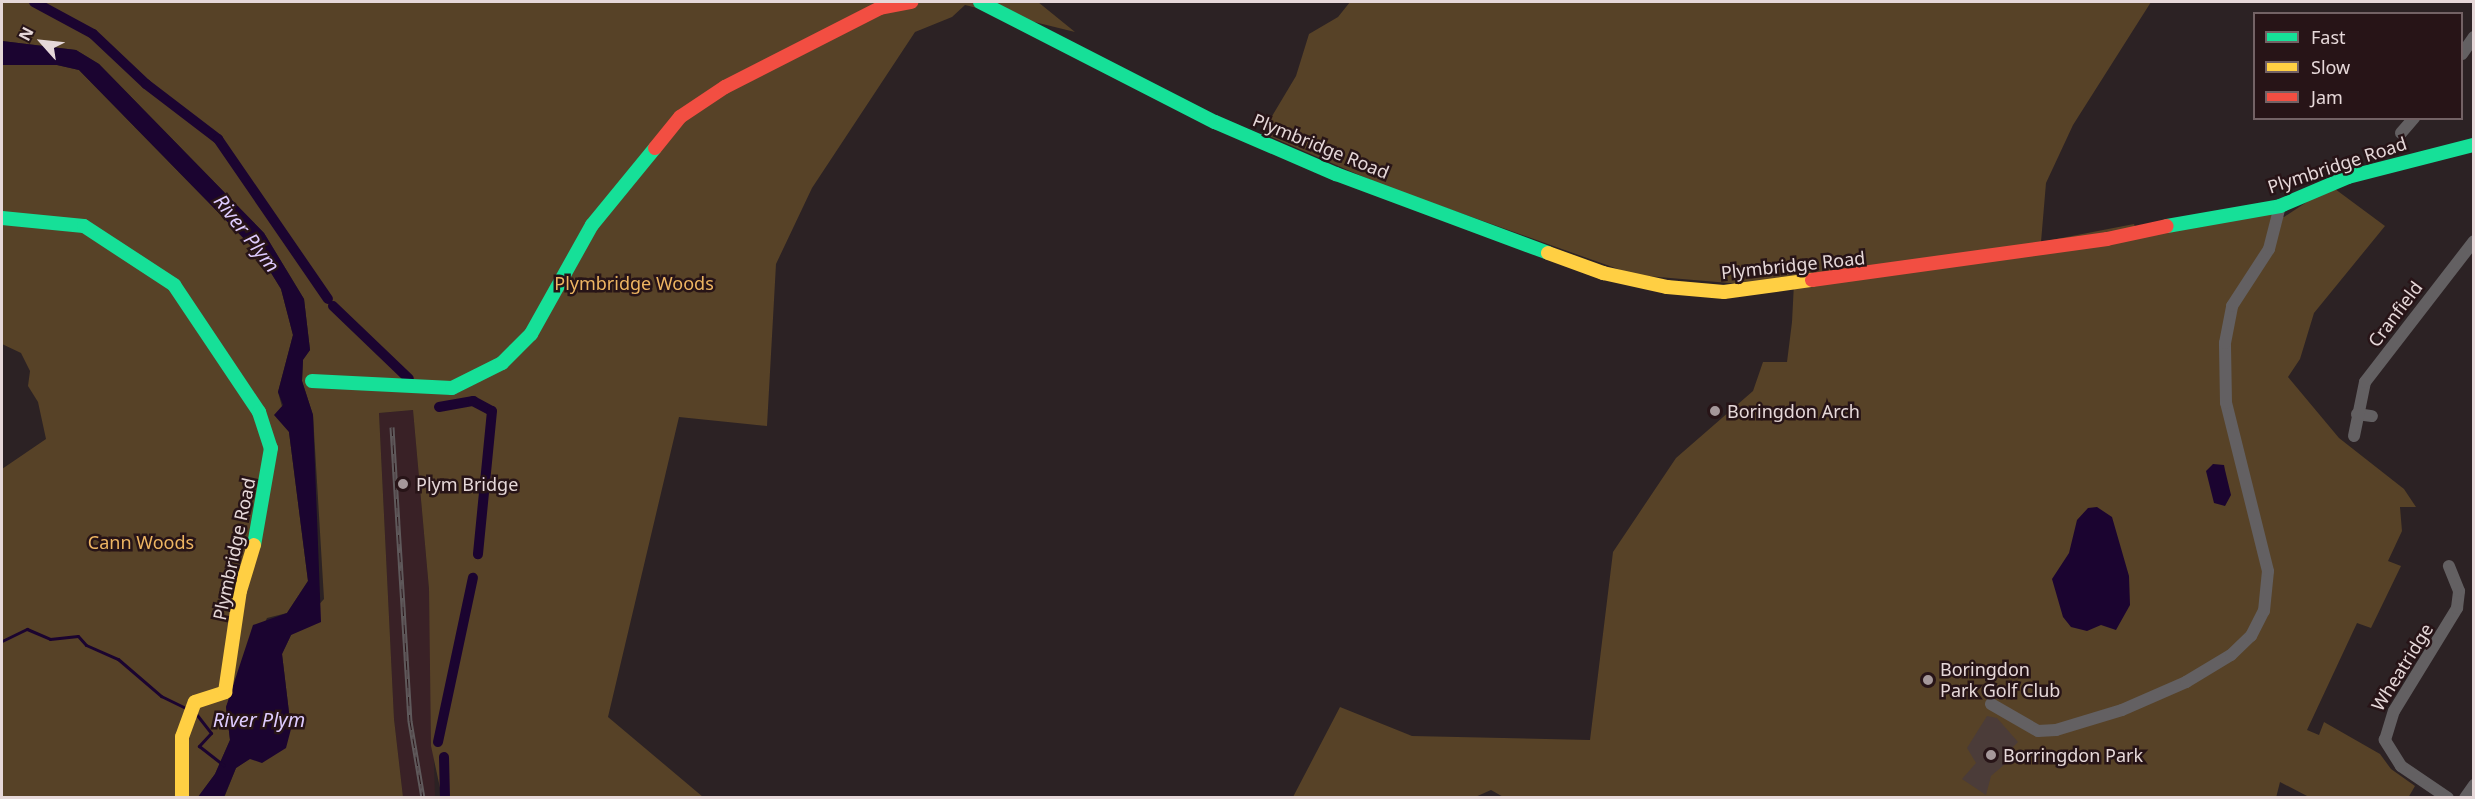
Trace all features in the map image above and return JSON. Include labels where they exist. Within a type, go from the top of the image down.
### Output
[{"type":"street","points":[[312,381],[452,388],[502,363],[531,334],[592,225],[680,117],[725,87],[880,8],[911,2]]},
{"type":"street","name":"Plymbridge Road","points":[[980,2],[1215,122],[1336,174],[1603,273],[1667,287],[1724,292],[1878,274],[2107,239],[2235,211],[2280,206],[2348,177],[2474,145]]},
{"type":"street","points":[[2463,53],[2474,37]]},
{"type":"street","points":[[2400,133],[2412,120]]},
{"type":"street","points":[[1991,704],[2038,731],[2056,730],[2186,682],[2231,655],[2251,636],[2264,611],[2268,571],[2226,403],[2225,343],[2232,306],[2269,249],[2280,206]]},
{"type":"street","name":"Plymbridge Road","points":[[2,218],[84,226],[174,285],[260,412],[271,448],[260,527],[240,591],[225,692],[195,702],[182,737],[182,798]]},
{"type":"street","name":"Cranfield","points":[[2354,436],[2365,382],[2474,241]]},
{"type":"street","points":[[2357,414],[2372,416]]},
{"type":"street","name":"Wheatridge","points":[[2448,798],[2401,766],[2385,741],[2394,711],[2457,608],[2459,591],[2449,566]]},
{"type":"street","points":[[2465,798],[2474,785]]},
{"type":"shaded area","points":[[413,410],[429,589],[435,797],[403,797],[394,719],[379,413]]},
{"type":"green space","name":"Plymbridge Woods","points":[[2,2],[1038,2],[1075,32],[965,5],[952,17],[915,32],[812,188],[776,264],[767,426],[679,417],[608,717],[703,797],[442,797],[431,746],[429,589],[413,410],[379,413],[394,719],[403,797],[224,798],[236,768],[291,729],[282,654],[291,635],[324,599],[313,415],[302,381],[303,359],[310,350],[304,299],[264,233],[99,64],[76,50],[2,41]]},
{"type":"green space","name":"Boringdon Park Golf Club","points":[[1350,2],[2151,2],[2073,125],[2046,183],[2041,242],[2134,224],[2140,238],[2261,211],[2284,217],[2331,186],[2385,226],[2314,313],[2300,359],[2288,377],[2339,438],[2404,489],[2416,507],[2400,507],[2402,531],[2388,561],[2401,566],[2371,628],[2357,623],[2307,730],[2319,735],[2324,722],[2380,754],[2391,769],[2415,786],[2408,798],[2309,797],[2280,782],[2276,798],[1505,798],[1491,790],[1473,798],[1293,797],[1340,707],[1412,736],[1590,740],[1613,552],[1676,458],[1753,391],[1763,362],[1787,362],[1792,322],[1794,283],[1729,283],[1635,275],[1387,187],[1262,133],[1296,76],[1309,34],[1338,17]]},
{"type":"green space","name":"Cann Woods","points":[[2,65],[57,65],[79,70],[260,255],[281,289],[293,335],[278,392],[289,432],[308,581],[287,613],[267,618],[226,707],[230,740],[215,774],[198,797],[2,797],[2,469],[46,439],[38,402],[28,386],[30,371],[21,353],[2,344]]},
{"type":"water","name":"River Plym","points":[[2,41],[76,50],[99,64],[264,233],[304,299],[310,350],[303,360],[302,381],[313,415],[321,622],[291,635],[282,654],[291,729],[286,748],[262,763],[250,759],[236,768],[224,797],[198,797],[215,774],[230,740],[226,707],[253,625],[287,613],[308,581],[289,432],[274,415],[283,405],[278,392],[293,335],[281,289],[260,255],[79,70],[57,65],[2,65]]},
{"type":"water","points":[[2213,464],[2224,465],[2231,495],[2225,506],[2214,503],[2206,471]]},
{"type":"water","points":[[2097,507],[2112,517],[2129,576],[2130,605],[2116,630],[2101,625],[2087,631],[2071,627],[2063,617],[2052,579],[2069,553],[2077,520],[2088,508]]},
{"type":"building","name":"Borringdon Park","points":[[1987,716],[1997,718],[2018,742],[2009,751],[2012,758],[1991,776],[1986,795],[1962,779],[1976,763],[1967,748]]},
{"type":"waterway","points":[[34,2],[93,34],[146,84],[218,139],[328,299]]},
{"type":"waterway","points":[[333,306],[409,379]]},
{"type":"waterway","points":[[439,407],[473,401],[492,411],[478,554]]},
{"type":"waterway","points":[[438,742],[473,578]]},
{"type":"waterway","points":[[2,641],[27,629],[50,639],[78,636],[86,645],[118,659],[161,696],[186,708]]},
{"type":"waterway","points":[[197,715],[211,733],[199,746],[223,765]]},
{"type":"waterway","points":[[444,757],[445,798]]},
{"type":"railway","points":[[392,427],[410,721],[423,798]]},
{"type":"traffic: fast","points":[[980,2],[1215,122],[1336,174],[1548,253]]},
{"type":"traffic: fast","points":[[2167,226],[2280,206],[2348,177],[2474,145]]},
{"type":"traffic: fast","points":[[312,381],[452,388],[502,363],[531,334],[592,225],[655,148]]},
{"type":"traffic: fast","points":[[2,218],[84,226],[174,285],[259,412],[271,448],[254,545]]},
{"type":"traffic: slow","points":[[1548,253],[1603,273],[1667,287],[1724,292],[1812,280]]},
{"type":"traffic: slow","points":[[182,798],[182,737],[195,702],[225,692],[240,591],[254,545]]},
{"type":"traffic: jam","points":[[655,148],[680,117],[725,87],[880,8],[911,2]]},
{"type":"traffic: jam","points":[[1812,280],[2107,239],[2167,226]]},
{"type":"place","name":"Boringdon Arch","points":[[1715,411]]},
{"type":"place","name":"Plym Bridge","points":[[403,484]]},
{"type":"place","name":"Boringdon Park Golf Club","points":[[1928,680]]},
{"type":"place","name":"Borringdon Park","points":[[1991,755]]}]
